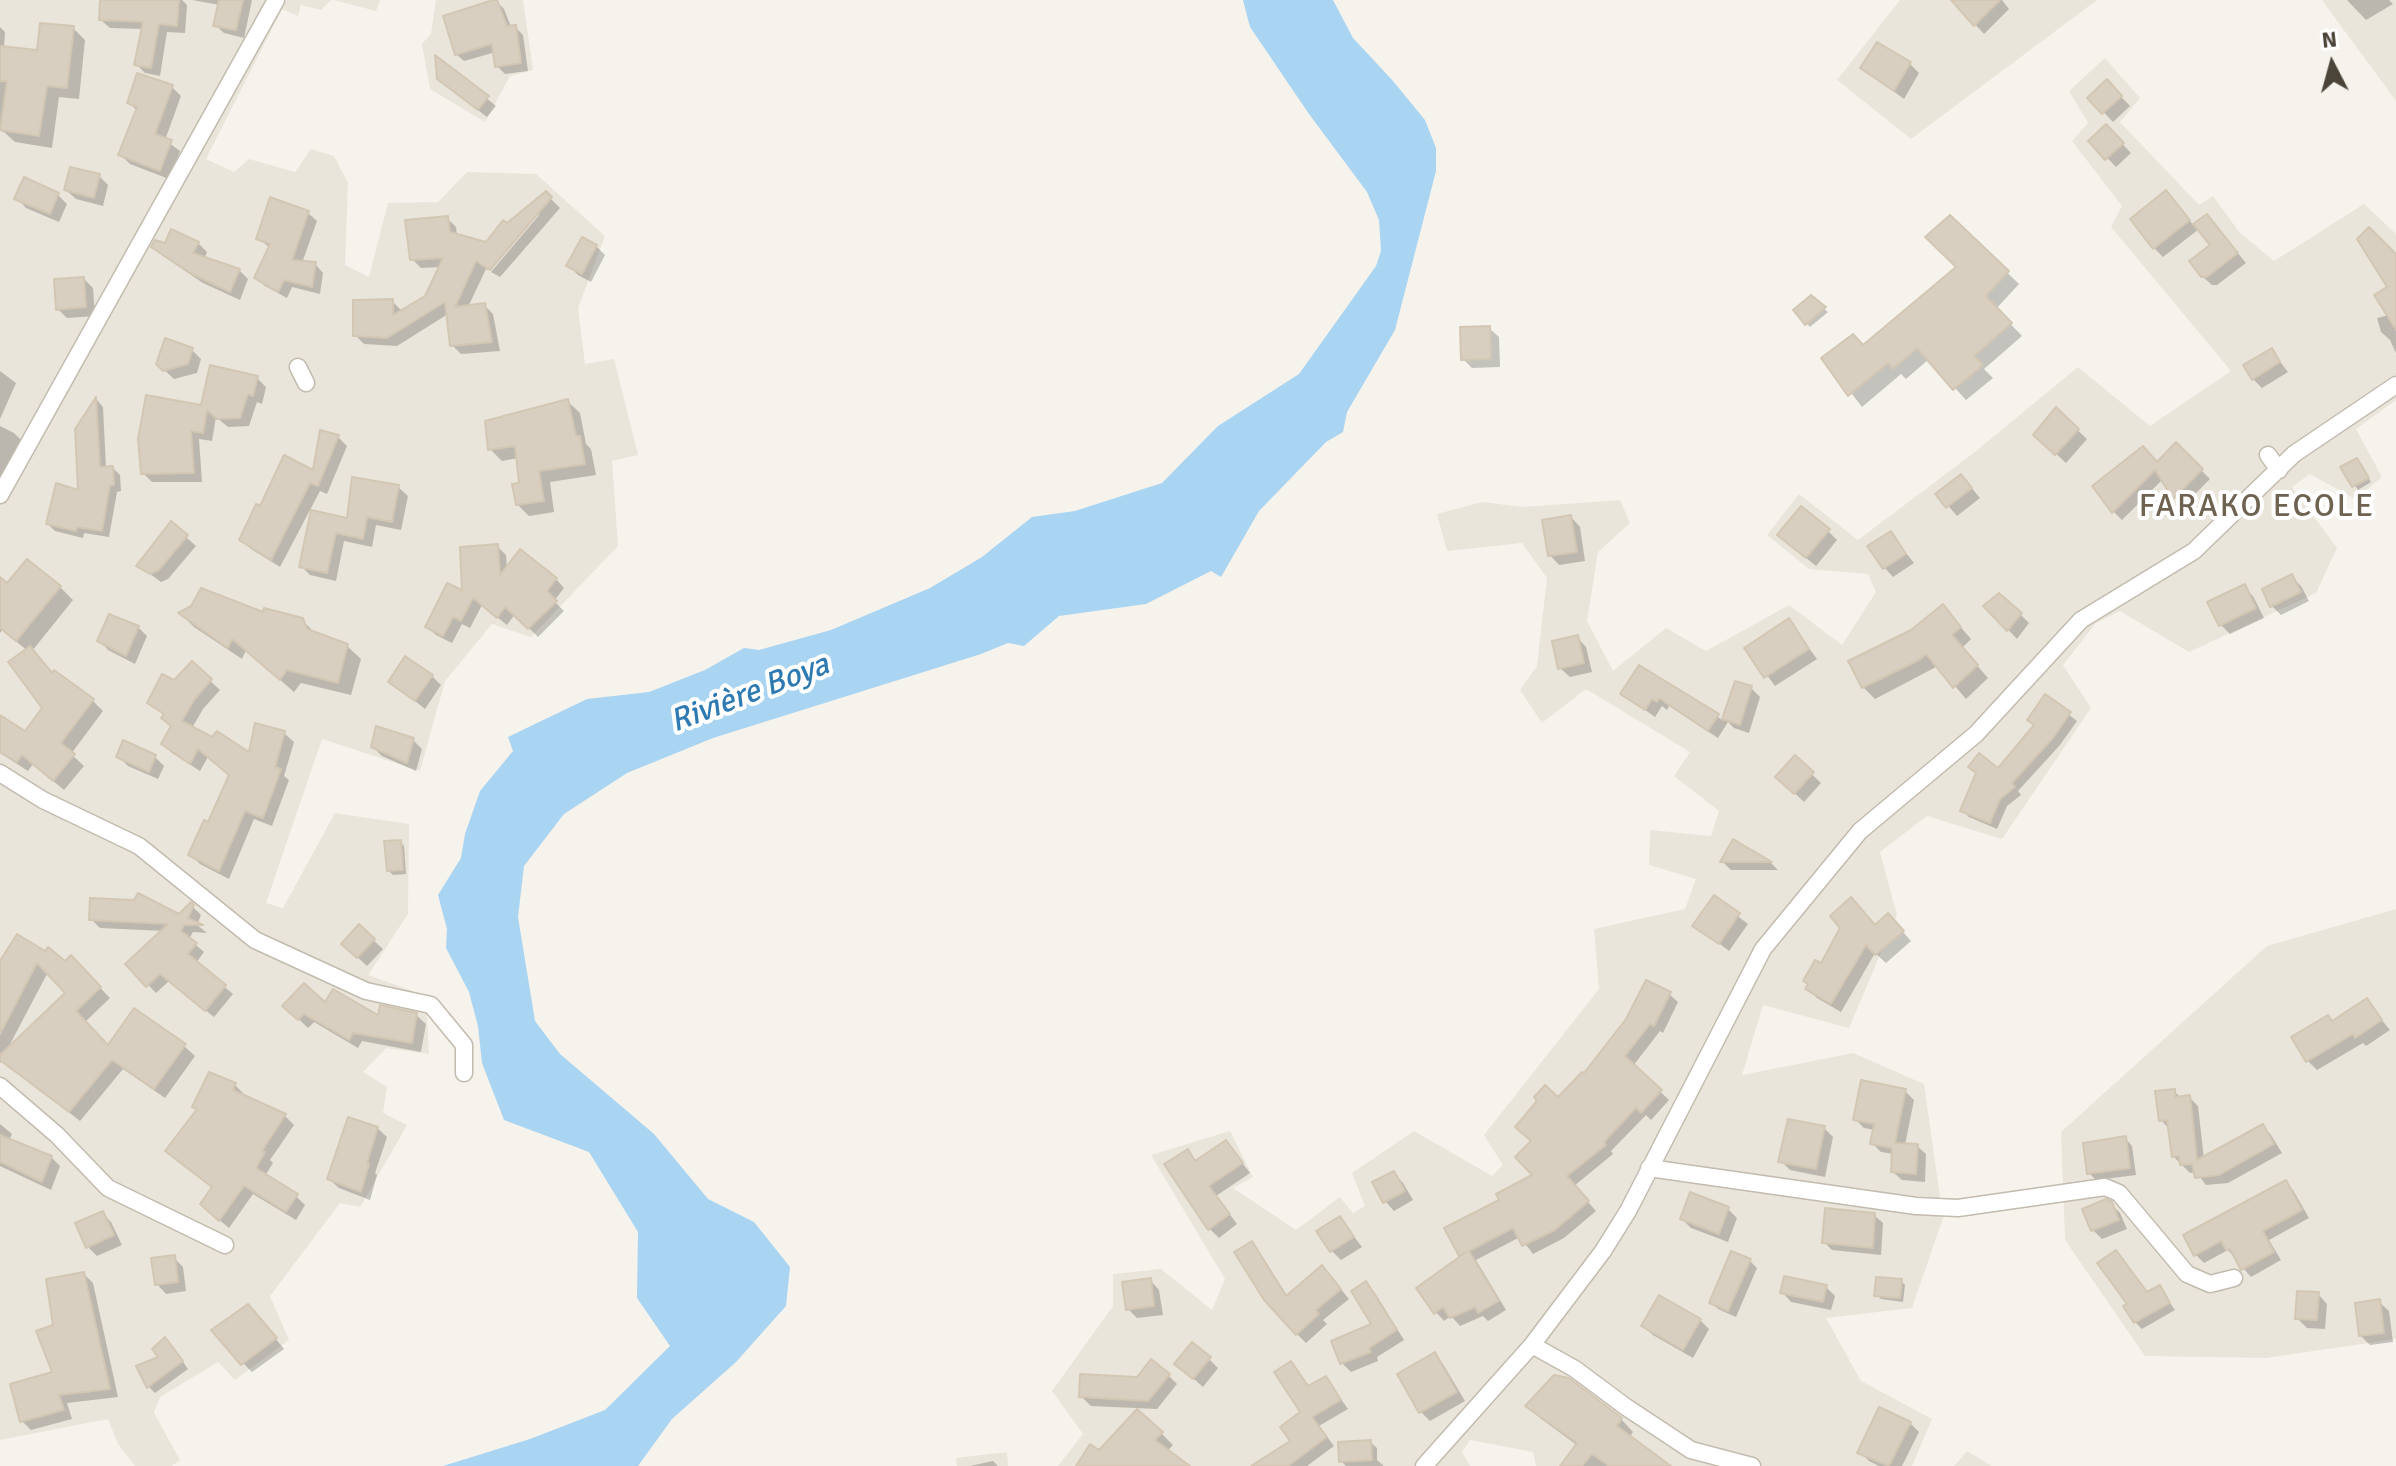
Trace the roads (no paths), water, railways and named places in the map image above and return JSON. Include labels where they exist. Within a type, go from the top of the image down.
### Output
[{"type":"street","points":[[0,495],[276,0]]},
{"type":"street","points":[[298,367],[306,383]]},
{"type":"street","points":[[1424,1466],[1532,1345],[1603,1251],[1628,1211],[1763,949],[1860,831],[1976,734],[2081,620],[2194,551],[2294,454],[2396,385]]},
{"type":"street","points":[[2268,455],[2279,470]]},
{"type":"street","points":[[0,773],[43,800],[139,846],[255,940],[366,991],[431,1005],[464,1045],[464,1073]]},
{"type":"street","points":[[0,1086],[57,1135],[108,1188],[225,1245]]},
{"type":"street","points":[[1649,1168],[1916,1206],[1958,1208],[2105,1187],[2119,1193],[2187,1274],[2210,1284],[2234,1278]]},
{"type":"street","points":[[1532,1345],[1575,1369],[1691,1450],[1752,1466]]},
{"type":"water","name":"Rivière Boya","points":[[1243,0],[1333,0],[1353,38],[1425,120],[1436,148],[1436,171],[1395,330],[1347,412],[1343,432],[1326,442],[1259,511],[1221,577],[1211,571],[1146,604],[1059,616],[1024,646],[1008,643],[713,738],[627,773],[564,814],[524,866],[518,917],[535,1021],[560,1054],[654,1134],[708,1199],[754,1222],[790,1267],[786,1306],[736,1362],[672,1419],[638,1466],[443,1466],[530,1439],[605,1410],[670,1346],[637,1298],[638,1232],[589,1152],[504,1120],[482,1063],[478,1026],[469,992],[446,948],[447,929],[438,895],[461,858],[465,834],[480,791],[513,751],[508,737],[587,699],[649,692],[705,670],[744,648],[759,650],[831,630],[930,588],[982,557],[1032,517],[1075,511],[1162,483],[1218,426],[1299,374],[1376,266],[1381,251],[1379,220],[1367,192],[1250,27]]},
{"type":"district","name":"FARAKO ECOLE","points":[[2257,508]]}]
